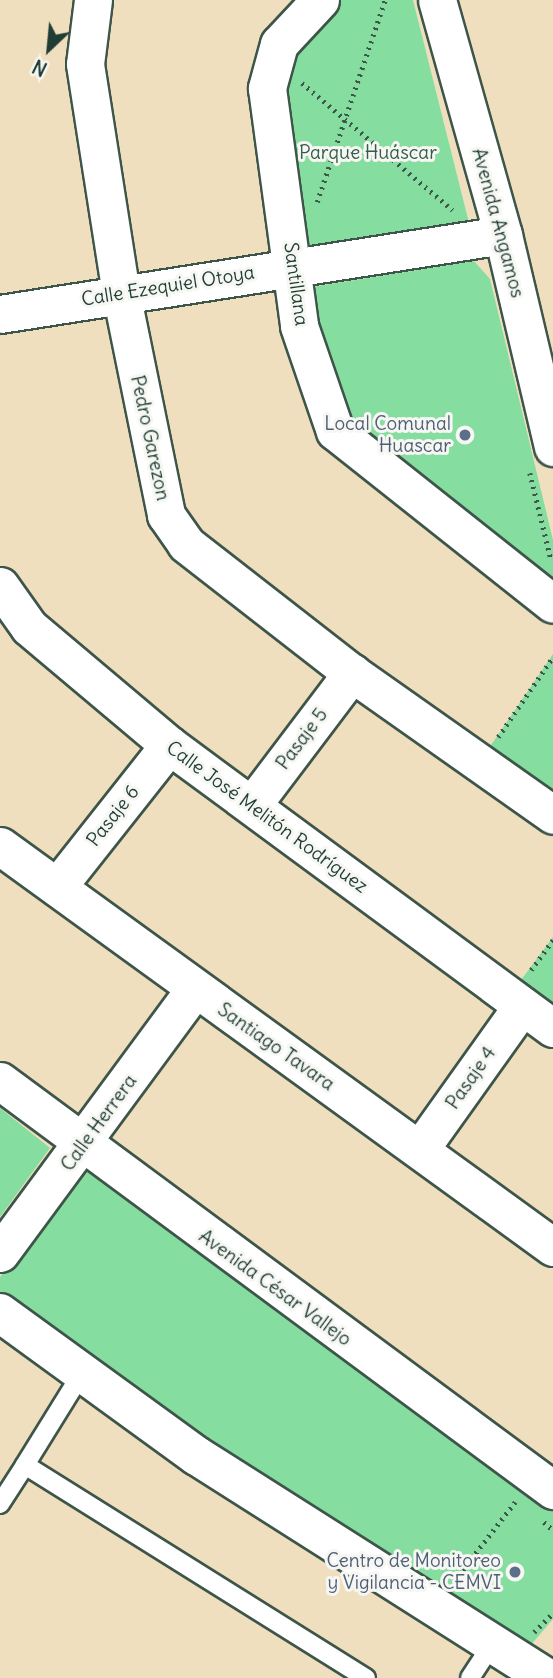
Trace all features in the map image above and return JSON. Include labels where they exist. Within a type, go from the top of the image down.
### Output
[{"type":"main road","points":[[0,1313],[197,1456],[511,1639],[547,1678]]},
{"type":"street","name":"Pedro Garezon","points":[[93,0],[85,64],[121,293],[166,515],[186,544],[352,673],[553,815]]},
{"type":"street","name":"Santillana","points":[[320,0],[279,44],[268,74],[294,267],[299,326],[335,431],[553,604]]},
{"type":"street","name":"Avenida Angamos","points":[[437,0],[503,235],[553,447]]},
{"type":"street","name":"Calle Ezequiel Otoya","points":[[0,314],[503,235]]},
{"type":"street","name":"Calle José Melitón Rodríguez","points":[[0,586],[29,627],[169,745],[553,1028]]},
{"type":"street","name":"Pasaje 5","points":[[252,805],[352,673]]},
{"type":"street","name":"Pasaje 6","points":[[57,887],[169,745]]},
{"type":"street","name":"Santiago Tavara","points":[[0,846],[194,990],[420,1149],[553,1247]]},
{"type":"street","name":"Calle Herrera","points":[[0,1253],[83,1147],[194,990]]},
{"type":"street","name":"Pasaje 4","points":[[420,1149],[522,1006]]},
{"type":"street","name":"Avenida César Vallejo","points":[[0,1081],[537,1492]]},
{"type":"lane","points":[[0,1504],[82,1373]]},
{"type":"lane","points":[[25,1465],[366,1678]]},
{"type":"lane","points":[[470,1678],[511,1639]]},
{"type":"path","points":[[315,208],[385,0]]},
{"type":"path","points":[[294,75],[465,220]]},
{"type":"path","points":[[496,741],[553,657]]},
{"type":"path","points":[[445,1592],[537,1492]]},
{"type":"path","points":[[511,1639],[553,1613]]},
{"type":"green space","name":"Parque Huáscar","points":[[338,0],[413,0],[469,223],[300,253],[282,64]]},
{"type":"green space","points":[[474,261],[490,279],[553,540],[553,589],[348,432],[309,298],[317,286]]},
{"type":"green space","points":[[553,654],[553,798],[487,751]]},
{"type":"green space","points":[[553,937],[553,1017],[515,988]]},
{"type":"green space","points":[[0,1108],[50,1148],[0,1217]]},
{"type":"green space","points":[[83,1163],[553,1512],[553,1619],[529,1647],[230,1467],[0,1301],[0,1277]]},
{"type":"place","name":"Local Comunal Huascar","points":[[465,435]]},
{"type":"place","name":"Centro de Monitoreo y Vigilancia - CEMVI","points":[[515,1572]]}]
